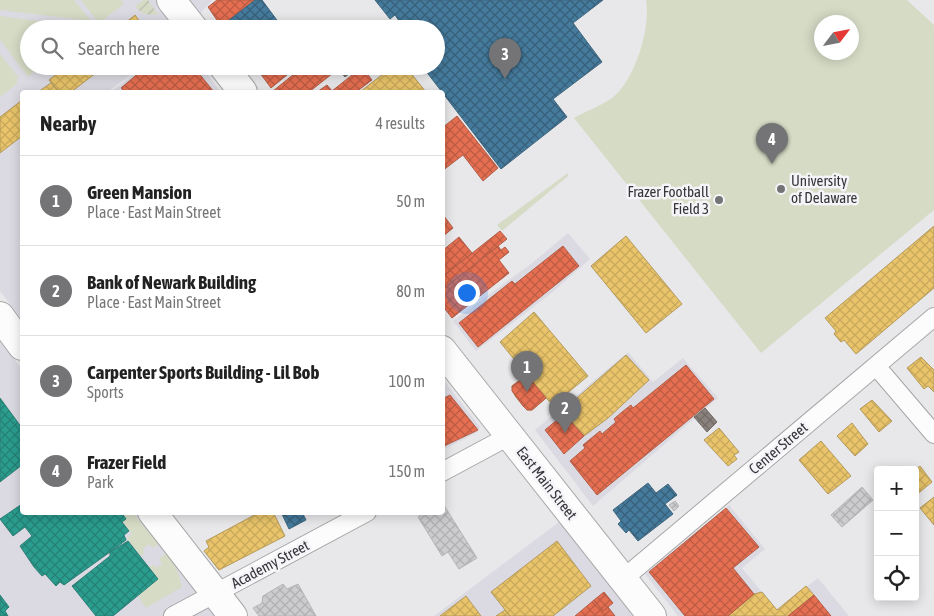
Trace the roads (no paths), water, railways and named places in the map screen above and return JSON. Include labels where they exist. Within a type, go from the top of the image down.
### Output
[{"type":"main road","points":[[171,0],[187,20]]},
{"type":"main road","points":[[230,75],[241,90]]},
{"type":"main road","points":[[0,316],[20,343]]},
{"type":"main road","name":"East Main Street","points":[[445,354],[652,616]]},
{"type":"main road","points":[[154,515],[233,616]]},
{"type":"street","name":"Center Street","points":[[623,579],[934,317]]},
{"type":"street","points":[[876,366],[934,434]]},
{"type":"street","points":[[445,470],[509,436]]},
{"type":"street","name":"Academy Street","points":[[173,616],[361,515]]},
{"type":"place","name":"Carpenter Sports Building - Lil Bob","points":[[505,79]]},
{"type":"place","name":"Frazer Field","points":[[772,164]]},
{"type":"place","name":"University of Delaware","points":[[781,189]]},
{"type":"place","name":"Frazer Football Field 3","points":[[719,200]]},
{"type":"place","name":"Green Mansion","points":[[527,392]]},
{"type":"place","name":"Bank of Newark Building","points":[[565,433]]}]
